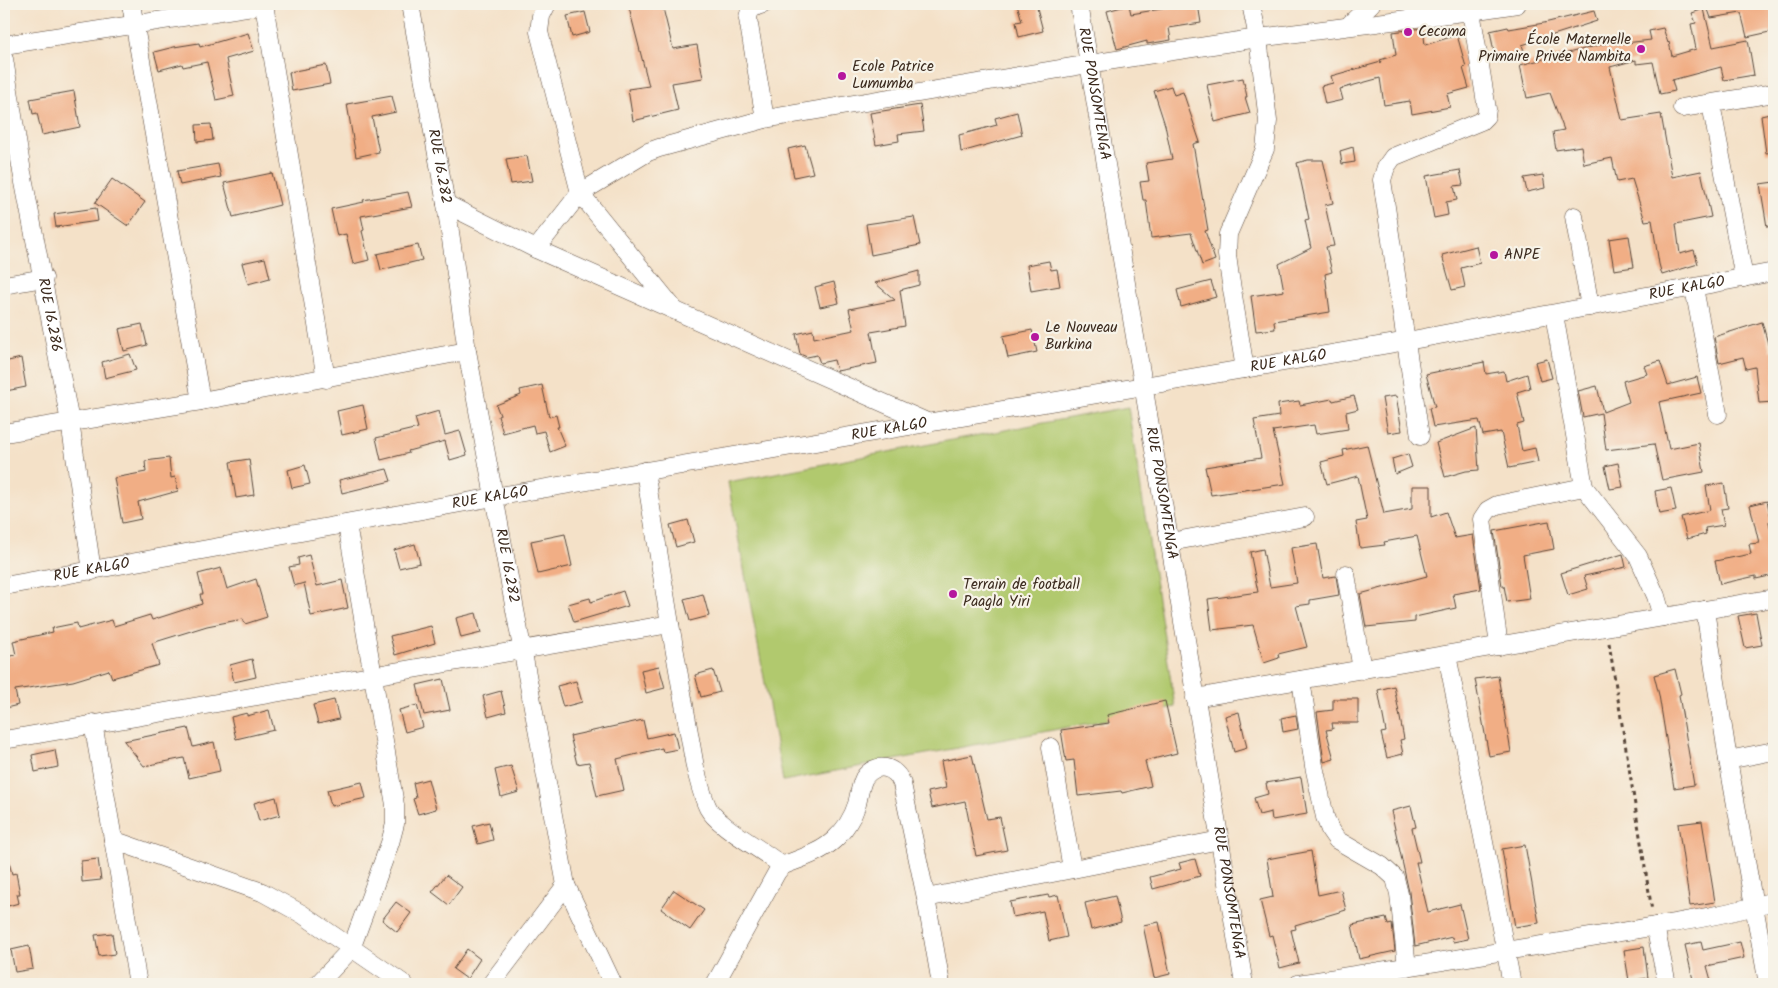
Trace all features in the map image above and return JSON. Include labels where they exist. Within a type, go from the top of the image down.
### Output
[{"type":"street","points":[[131,4],[201,401]]},
{"type":"street","points":[[4,45],[264,4],[326,379]]},
{"type":"street","name":"RUE 16.282","points":[[410,4],[446,204],[467,351],[566,885],[613,984]]},
{"type":"street","points":[[547,4],[541,16],[539,32],[580,193],[674,309]]},
{"type":"street","points":[[764,4],[752,8],[748,19],[765,119]]},
{"type":"street","name":"RUE PONSOMTENGA","points":[[1079,4],[1244,984]]},
{"type":"street","points":[[1245,369],[1227,255],[1228,234],[1265,149],[1268,121],[1258,38],[1251,4]]},
{"type":"street","points":[[1348,26],[1371,4]]},
{"type":"street","points":[[536,248],[580,193],[648,152],[765,119],[1089,64],[1348,26],[1438,9],[1472,11],[1517,4]]},
{"type":"street","points":[[1420,436],[1382,180],[1386,167],[1393,156],[1481,121],[1486,116],[1487,110],[1472,11]]},
{"type":"street","name":"RUE 16.286","points":[[4,59],[22,172],[44,278],[70,422],[92,571]]},
{"type":"street","points":[[1682,108],[1774,93]]},
{"type":"street","points":[[1711,104],[1744,278]]},
{"type":"street","points":[[446,204],[536,248],[929,423]]},
{"type":"street","points":[[1574,216],[1590,307]]},
{"type":"street","name":"RUE KALGO","points":[[4,586],[494,497],[1407,341],[1774,272]]},
{"type":"street","points":[[4,285],[44,278]]},
{"type":"street","points":[[1694,288],[1718,414]]},
{"type":"street","points":[[1554,314],[1584,487],[1638,556],[1656,596],[1662,617]]},
{"type":"street","points":[[4,434],[326,379],[467,351]]},
{"type":"street","points":[[645,471],[695,767],[708,809],[718,821],[771,856],[782,866]]},
{"type":"street","points":[[1500,646],[1482,519],[1488,510],[1497,504],[1584,487]]},
{"type":"street","points":[[1170,542],[1304,517]]},
{"type":"street","points":[[318,984],[351,949],[390,843],[395,824],[395,805],[347,524]]},
{"type":"street","points":[[1346,574],[1362,670]]},
{"type":"street","points":[[1195,698],[1774,598]]},
{"type":"street","points":[[1705,610],[1728,760],[1768,984]]},
{"type":"street","points":[[4,740],[670,624]]},
{"type":"street","points":[[1447,655],[1512,984]]},
{"type":"street","points":[[1301,680],[1314,766],[1325,817],[1330,830],[1337,840],[1382,866],[1395,878],[1399,894],[1407,967]]},
{"type":"street","points":[[93,723],[138,984]]},
{"type":"street","points":[[1051,747],[1072,869]]},
{"type":"street","points":[[1728,760],[1774,751]]},
{"type":"street","points":[[716,984],[777,872],[782,866],[824,848],[835,840],[848,824],[856,807],[863,780],[876,769],[889,768],[900,776],[902,784],[942,984]]},
{"type":"street","points":[[113,840],[262,892],[302,914],[404,984]]},
{"type":"street","points":[[926,898],[1220,840]]},
{"type":"street","points":[[491,984],[566,885]]},
{"type":"street","points":[[1298,984],[1356,980],[1407,967],[1655,926],[1754,907],[1774,900]]},
{"type":"street","points":[[1655,926],[1667,984]]},
{"type":"path","points":[[1607,627],[1655,926]]},
{"type":"green space","name":"Terrain de football Paagla Yiri","points":[[1128,407],[1175,707],[783,781],[728,482]]},
{"type":"building","points":[[647,4],[662,4],[673,49],[697,45],[703,78],[672,83],[678,110],[633,121],[628,89],[649,86],[629,8]]},
{"type":"building","points":[[1017,4],[1036,4],[1043,31],[1019,37],[1016,22],[1022,21]]},
{"type":"building","points":[[1179,4],[1198,4],[1201,23],[1169,28],[1171,40],[1147,44],[1147,41],[1117,49],[1107,11],[1129,5],[1131,14],[1179,6]]},
{"type":"building","points":[[1706,4],[1773,4],[1774,31],[1747,37],[1741,13],[1711,18]]},
{"type":"building","points":[[1704,9],[1713,47],[1748,40],[1754,75],[1724,80],[1721,67],[1672,80],[1675,91],[1660,94],[1653,62],[1636,64],[1636,60],[1610,67],[1622,120],[1661,114],[1672,177],[1701,171],[1711,217],[1676,224],[1680,254],[1694,250],[1698,264],[1662,275],[1652,220],[1645,221],[1632,179],[1617,182],[1612,158],[1584,164],[1581,146],[1556,150],[1553,132],[1564,130],[1550,93],[1527,98],[1520,65],[1616,41],[1617,44],[1651,40],[1649,31],[1663,28],[1672,56],[1696,49],[1691,24],[1696,23],[1692,13]]},
{"type":"building","points":[[1594,11],[1597,21],[1522,45],[1524,51],[1495,58],[1490,31],[1544,23]]},
{"type":"building","points":[[585,12],[590,32],[572,37],[567,16]]},
{"type":"building","points":[[1423,28],[1425,45],[1457,35],[1466,67],[1463,68],[1469,88],[1447,94],[1450,107],[1412,114],[1410,101],[1384,105],[1380,78],[1340,89],[1343,100],[1325,104],[1321,86],[1333,83],[1331,76],[1381,62],[1380,60],[1396,55],[1393,32]]},
{"type":"building","points":[[248,33],[254,51],[226,59],[234,96],[216,100],[207,62],[183,67],[182,64],[159,70],[154,52],[199,43],[200,47]]},
{"type":"building","points":[[326,65],[330,84],[292,91],[289,72]]},
{"type":"building","points":[[1243,78],[1247,97],[1245,97],[1250,113],[1215,122],[1207,85]]},
{"type":"building","points":[[1171,86],[1174,95],[1183,92],[1200,142],[1193,144],[1208,230],[1205,231],[1215,260],[1202,265],[1191,233],[1151,238],[1146,200],[1143,200],[1140,182],[1149,181],[1146,163],[1172,159],[1165,125],[1154,91]]},
{"type":"building","points":[[74,91],[80,127],[42,135],[37,113],[33,114],[30,99]]},
{"type":"building","points":[[392,96],[396,112],[372,117],[379,152],[356,157],[347,104]]},
{"type":"building","points":[[920,105],[924,131],[898,134],[899,141],[876,145],[870,113]]},
{"type":"building","points":[[1017,112],[1022,135],[961,152],[959,135],[997,125],[995,118]]},
{"type":"building","points":[[1774,113],[1774,152],[1766,153],[1761,116]]},
{"type":"building","points":[[211,124],[213,140],[197,142],[196,125]]},
{"type":"building","points":[[805,145],[813,173],[794,177],[788,149]]},
{"type":"building","points":[[1353,147],[1355,162],[1342,164],[1340,151]]},
{"type":"building","points":[[527,156],[532,181],[511,184],[506,159]]},
{"type":"building","points":[[1308,160],[1323,160],[1333,203],[1325,205],[1334,246],[1326,247],[1332,272],[1325,274],[1330,312],[1274,321],[1275,329],[1256,331],[1251,296],[1284,291],[1279,264],[1311,248],[1305,220],[1309,219],[1297,163]]},
{"type":"building","points":[[218,164],[221,177],[180,185],[177,171]]},
{"type":"building","points":[[1460,170],[1463,185],[1454,186],[1457,200],[1446,202],[1448,215],[1434,218],[1426,176]]},
{"type":"building","points":[[272,173],[280,205],[233,217],[224,183]]},
{"type":"building","points":[[1543,175],[1545,188],[1527,192],[1524,178]]},
{"type":"building","points":[[112,179],[145,202],[128,226],[95,203]]},
{"type":"building","points":[[1774,182],[1774,226],[1767,227],[1760,184]]},
{"type":"building","points":[[408,192],[412,207],[361,216],[364,230],[362,231],[369,260],[353,264],[346,234],[337,236],[331,209],[364,202],[363,200]]},
{"type":"building","points":[[96,208],[98,221],[56,227],[54,214]]},
{"type":"building","points":[[914,217],[920,245],[871,255],[866,224]]},
{"type":"building","points":[[1629,236],[1634,267],[1614,270],[1609,239]]},
{"type":"building","points":[[418,245],[422,260],[381,270],[377,254]]},
{"type":"building","points":[[1476,246],[1480,263],[1461,268],[1465,287],[1452,290],[1442,255]]},
{"type":"building","points":[[265,258],[270,278],[248,284],[242,263]]},
{"type":"building","points":[[1049,261],[1051,270],[1057,269],[1060,286],[1031,291],[1027,265]]},
{"type":"building","points":[[919,271],[919,285],[900,290],[905,326],[871,332],[877,363],[837,371],[834,360],[820,363],[817,355],[807,357],[800,354],[796,334],[813,330],[814,338],[854,330],[849,309],[895,300],[875,283]]},
{"type":"building","points":[[1211,281],[1216,297],[1181,307],[1177,290]]},
{"type":"building","points":[[834,282],[839,303],[820,307],[815,287]]},
{"type":"building","points":[[1762,322],[1770,351],[1774,349],[1774,402],[1759,403],[1755,367],[1746,369],[1743,357],[1719,363],[1714,337]]},
{"type":"building","points":[[142,324],[147,345],[124,351],[119,329]]},
{"type":"building","points":[[1032,330],[1037,352],[1008,358],[1003,336]]},
{"type":"building","points":[[130,354],[136,370],[105,378],[102,362]]},
{"type":"building","points":[[21,358],[26,387],[6,391],[4,362]]},
{"type":"building","points":[[1547,359],[1552,378],[1540,381],[1535,362]]},
{"type":"building","points":[[1660,361],[1668,385],[1697,377],[1701,393],[1659,402],[1669,449],[1699,443],[1704,472],[1662,480],[1654,444],[1606,450],[1601,413],[1583,417],[1578,391],[1597,386],[1603,412],[1629,402],[1623,381],[1647,374],[1644,366]]},
{"type":"building","points":[[1484,362],[1486,374],[1504,371],[1506,381],[1527,374],[1530,388],[1517,392],[1524,423],[1517,425],[1522,451],[1535,448],[1538,462],[1509,468],[1501,432],[1483,435],[1479,420],[1433,427],[1429,408],[1435,407],[1426,374]]},
{"type":"building","points":[[542,385],[549,417],[556,415],[559,427],[557,427],[565,446],[550,452],[544,431],[535,433],[533,425],[503,433],[496,405],[521,395],[520,390]]},
{"type":"building","points":[[1354,396],[1358,409],[1346,412],[1348,429],[1316,434],[1314,425],[1273,431],[1285,484],[1211,495],[1205,467],[1261,458],[1254,420],[1279,416],[1278,404],[1299,401],[1300,405]]},
{"type":"building","points":[[1396,396],[1402,431],[1388,433],[1382,398]]},
{"type":"building","points":[[363,405],[368,429],[342,435],[337,411]]},
{"type":"building","points":[[439,411],[445,435],[460,431],[467,455],[450,460],[445,441],[381,460],[376,438],[418,428],[415,418]]},
{"type":"building","points":[[1476,428],[1479,470],[1466,471],[1445,477],[1436,443]]},
{"type":"building","points":[[1367,445],[1384,514],[1412,509],[1412,486],[1431,486],[1431,517],[1446,512],[1455,538],[1473,535],[1481,589],[1453,594],[1456,608],[1415,617],[1415,622],[1366,627],[1360,594],[1427,576],[1417,536],[1384,542],[1385,545],[1360,548],[1356,522],[1367,520],[1358,476],[1327,484],[1321,462],[1344,456],[1343,450]]},
{"type":"building","points":[[1408,454],[1412,467],[1395,474],[1392,459]]},
{"type":"building","points":[[169,458],[171,478],[175,477],[178,491],[138,502],[141,519],[122,523],[114,478],[146,472],[145,461]]},
{"type":"building","points":[[249,459],[254,495],[236,498],[230,462]]},
{"type":"building","points":[[1618,463],[1623,487],[1610,489],[1605,466]]},
{"type":"building","points":[[305,465],[310,484],[292,488],[288,470]]},
{"type":"building","points":[[387,469],[391,481],[342,493],[339,480]]},
{"type":"building","points":[[1724,483],[1728,508],[1721,509],[1724,525],[1705,528],[1706,534],[1687,539],[1681,517],[1710,510],[1706,486]]},
{"type":"building","points":[[1671,488],[1676,511],[1659,514],[1655,491]]},
{"type":"building","points":[[1767,501],[1772,522],[1769,522],[1774,546],[1774,575],[1756,579],[1756,576],[1720,584],[1715,561],[1751,554],[1749,544],[1759,543],[1750,505]]},
{"type":"building","points":[[688,520],[694,542],[676,547],[670,525]]},
{"type":"building","points":[[1549,521],[1554,549],[1523,555],[1530,599],[1507,602],[1504,586],[1502,586],[1494,531]]},
{"type":"building","points":[[565,534],[572,566],[538,574],[531,541]]},
{"type":"building","points":[[415,544],[420,563],[399,568],[394,550]]},
{"type":"building","points":[[1317,544],[1323,578],[1336,576],[1339,595],[1310,600],[1310,604],[1296,606],[1307,647],[1278,654],[1279,658],[1264,663],[1253,625],[1212,630],[1208,599],[1258,592],[1250,552],[1263,549],[1270,587],[1297,583],[1291,548]]},
{"type":"building","points":[[1623,554],[1626,567],[1584,576],[1588,589],[1568,595],[1561,573]]},
{"type":"building","points":[[309,555],[317,586],[342,580],[348,608],[311,616],[304,583],[294,586],[289,567],[299,565],[298,558]]},
{"type":"building","points":[[221,568],[227,589],[256,579],[267,617],[245,624],[243,619],[207,626],[152,643],[159,665],[112,678],[109,670],[73,681],[15,690],[18,705],[6,708],[4,697],[4,657],[16,655],[13,641],[53,632],[52,628],[77,623],[78,629],[112,620],[114,626],[150,615],[152,620],[202,604],[200,594],[203,594],[198,574]]},
{"type":"building","points":[[623,591],[628,606],[574,622],[568,604],[590,598],[591,602]]},
{"type":"building","points":[[703,594],[709,616],[690,621],[684,599]]},
{"type":"building","points":[[476,613],[481,633],[461,638],[456,618]]},
{"type":"building","points":[[1756,613],[1762,645],[1745,648],[1738,616]]},
{"type":"building","points":[[431,626],[435,643],[395,655],[390,636]]},
{"type":"building","points":[[252,659],[256,677],[234,682],[230,665]]},
{"type":"building","points":[[659,666],[665,688],[646,693],[641,670]]},
{"type":"building","points":[[1675,669],[1681,694],[1679,695],[1694,785],[1674,788],[1654,675]]},
{"type":"building","points":[[713,670],[720,692],[701,697],[695,675]]},
{"type":"building","points":[[1498,676],[1511,752],[1489,756],[1475,679]]},
{"type":"building","points":[[443,679],[450,710],[424,715],[417,685]]},
{"type":"building","points":[[576,681],[582,702],[563,707],[557,686]]},
{"type":"building","points":[[1394,686],[1404,739],[1400,740],[1403,754],[1387,758],[1381,733],[1386,732],[1378,690]]},
{"type":"building","points":[[501,691],[506,712],[488,717],[483,696]]},
{"type":"building","points":[[1333,699],[1358,699],[1358,723],[1332,723],[1333,729],[1326,730],[1334,759],[1324,762],[1317,712],[1333,710]]},
{"type":"building","points":[[334,700],[339,719],[318,724],[313,705]]},
{"type":"building","points":[[1165,701],[1177,753],[1145,761],[1151,786],[1122,793],[1121,791],[1078,796],[1074,760],[1066,761],[1061,730],[1109,723],[1107,715]]},
{"type":"building","points":[[417,705],[423,727],[405,732],[399,710]]},
{"type":"building","points":[[269,710],[274,730],[236,739],[231,717],[247,713],[247,716]]},
{"type":"building","points":[[1239,712],[1247,748],[1234,752],[1225,716]]},
{"type":"building","points":[[1296,715],[1298,729],[1283,732],[1281,718]]},
{"type":"building","points":[[643,720],[647,738],[674,732],[678,749],[663,752],[662,748],[617,759],[624,790],[597,796],[589,762],[577,764],[570,736]]},
{"type":"building","points":[[188,728],[193,747],[214,742],[220,771],[189,778],[184,758],[144,766],[124,741]]},
{"type":"building","points":[[55,750],[58,767],[35,772],[32,755]]},
{"type":"building","points":[[972,755],[987,819],[1000,817],[1007,850],[976,856],[965,801],[932,808],[928,792],[946,788],[941,761]]},
{"type":"building","points":[[511,766],[519,792],[501,797],[495,770]]},
{"type":"building","points":[[1301,777],[1307,814],[1272,820],[1271,812],[1259,815],[1254,798],[1268,794],[1266,783]]},
{"type":"building","points":[[428,779],[436,809],[418,814],[413,799],[416,798],[413,783]]},
{"type":"building","points":[[362,782],[366,798],[331,806],[327,790]]},
{"type":"building","points":[[276,797],[280,815],[259,821],[254,803]]},
{"type":"building","points":[[1411,806],[1416,827],[1412,828],[1420,862],[1416,862],[1428,912],[1460,904],[1468,939],[1453,942],[1452,937],[1415,946],[1409,892],[1391,811]]},
{"type":"building","points":[[1702,821],[1715,902],[1690,906],[1678,824]]},
{"type":"building","points":[[489,822],[493,840],[478,844],[473,826]]},
{"type":"building","points":[[1525,845],[1539,923],[1515,927],[1502,849]]},
{"type":"building","points":[[1311,851],[1318,895],[1341,890],[1346,910],[1295,925],[1296,929],[1291,930],[1299,963],[1280,968],[1272,935],[1269,936],[1260,900],[1273,897],[1267,859]]},
{"type":"building","points":[[98,859],[101,880],[82,882],[81,861]]},
{"type":"building","points":[[1195,859],[1200,876],[1153,889],[1150,877],[1181,869],[1179,863]]},
{"type":"building","points":[[4,862],[9,862],[12,874],[16,873],[20,894],[17,894],[19,903],[4,907]]},
{"type":"building","points":[[446,875],[462,887],[449,905],[432,892]]},
{"type":"building","points":[[674,890],[704,910],[690,930],[661,909]]},
{"type":"building","points":[[1048,895],[1049,897],[1058,895],[1067,937],[1049,941],[1043,911],[1013,917],[1010,902]]},
{"type":"building","points":[[1115,896],[1121,922],[1091,930],[1085,903]]},
{"type":"building","points":[[396,902],[411,913],[397,932],[382,920]]},
{"type":"building","points":[[1386,918],[1388,925],[1392,924],[1395,951],[1359,959],[1352,925]]},
{"type":"building","points":[[1159,922],[1170,974],[1154,978],[1143,925]]},
{"type":"building","points":[[112,933],[115,954],[99,956],[95,935]]},
{"type":"building","points":[[1701,942],[1703,950],[1740,942],[1744,958],[1707,966],[1712,984],[1694,984],[1685,945]]},
{"type":"building","points":[[29,946],[33,969],[15,972],[11,950]]},
{"type":"building","points":[[1644,947],[1648,978],[1629,981],[1624,950]]},
{"type":"building","points":[[467,949],[480,959],[467,979],[453,969]]},
{"type":"place","name":"Cecoma","points":[[1408,32]]},
{"type":"place","name":"École Maternelle Primaire Privée Nambita","points":[[1641,49]]},
{"type":"place","name":"Ecole Patrice Lumumba","points":[[842,76]]},
{"type":"place","name":"ANPE","points":[[1494,255]]},
{"type":"place","name":"Le Nouveau Burkina","points":[[1035,337]]},
{"type":"place","name":"Terrain de football Paagla Yiri","points":[[953,594]]}]
